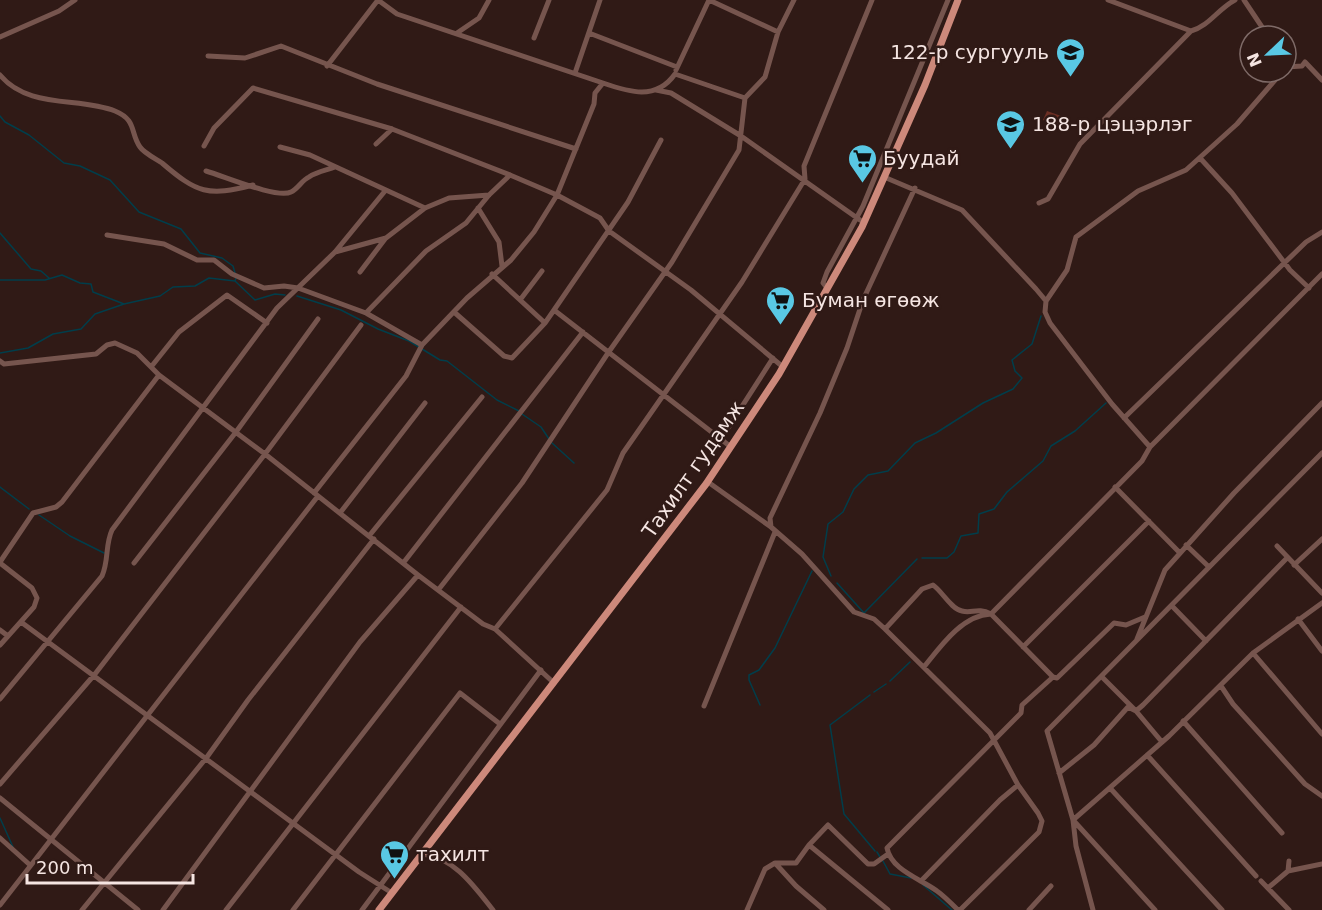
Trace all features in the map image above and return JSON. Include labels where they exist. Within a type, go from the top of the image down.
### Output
[{"type":"main road","name":"Тахилт гудамж","points":[[379,910],[708,482],[783,367],[884,177],[925,85],[958,0]]},
{"type":"street","points":[[0,37],[59,11],[75,0]]},
{"type":"street","points":[[327,66],[378,0],[397,14],[634,93],[656,90],[671,93],[805,179],[860,221],[948,0]]},
{"type":"street","points":[[457,33],[479,18],[489,0]]},
{"type":"street","points":[[534,38],[549,0]]},
{"type":"street","points":[[575,73],[600,0]]},
{"type":"street","points":[[656,90],[669,83],[675,74],[676,67],[709,0],[778,32]]},
{"type":"street","points":[[439,589],[522,483],[664,273],[739,150],[745,98],[765,77],[778,32],[794,0]]},
{"type":"street","points":[[495,629],[607,490],[622,453],[719,314],[805,179],[804,165],[872,0]]},
{"type":"street","points":[[1108,0],[1191,31]]},
{"type":"street","points":[[1040,203],[1048,199],[1080,144],[1191,31],[1202,28],[1224,6],[1234,0]]},
{"type":"street","points":[[1244,0],[1260,24]]},
{"type":"street","points":[[589,33],[676,67]]},
{"type":"street","points":[[932,42],[941,45]]},
{"type":"street","points":[[208,56],[244,58],[281,46],[327,66],[576,149]]},
{"type":"street","points":[[1298,66],[1302,66],[1305,62],[1322,80]]},
{"type":"street","points":[[675,74],[745,98]]},
{"type":"street","points":[[0,75],[9,84]]},
{"type":"street","points":[[917,80],[925,85]]},
{"type":"street","points":[[0,83],[9,84],[56,102],[91,104],[117,112],[133,124],[140,148],[181,179],[204,192],[226,192],[253,185]]},
{"type":"street","points":[[0,904],[150,715],[406,375],[422,345],[492,274],[502,267],[534,232],[557,195],[594,104],[595,93],[603,83]]},
{"type":"street","points":[[1150,447],[1124,418],[1050,323],[1045,312],[1046,301],[1067,270],[1074,242],[1080,233],[1089,230],[1138,191],[1186,170],[1237,124],[1271,84]]},
{"type":"street","points":[[204,146],[214,128],[253,88],[392,129],[557,195],[600,218],[609,231],[664,273],[691,290],[783,367]]},
{"type":"street","points":[[375,144],[392,129]]},
{"type":"street","points":[[454,312],[504,356],[512,358],[545,323],[609,231],[628,202],[661,140]]},
{"type":"street","points":[[280,147],[310,155],[424,208]]},
{"type":"street","points":[[1200,158],[1232,193],[1299,280],[1309,288]]},
{"type":"street","points":[[206,171],[253,185],[269,194],[281,195],[292,192],[308,177],[335,167]]},
{"type":"street","points":[[366,313],[426,251],[466,223],[489,195],[510,175]]},
{"type":"street","points":[[884,177],[915,188],[969,216],[1046,301]]},
{"type":"street","points":[[704,706],[773,530],[770,518],[828,396],[862,300],[915,188]]},
{"type":"street","points":[[0,699],[102,576],[108,564],[107,540],[112,530],[267,323],[287,297],[335,252],[385,190]]},
{"type":"street","points":[[360,272],[386,238],[424,208],[459,195],[489,195]]},
{"type":"street","points":[[478,208],[499,242],[502,267]]},
{"type":"street","points":[[1124,418],[1306,242],[1322,232]]},
{"type":"street","points":[[107,235],[164,244],[197,260],[214,260],[232,274],[264,288],[284,286],[298,288],[366,313],[422,345]]},
{"type":"street","points":[[335,252],[386,238]]},
{"type":"street","points":[[520,300],[542,271]]},
{"type":"street","points":[[492,274],[545,323]]},
{"type":"street","points":[[924,667],[942,645],[967,622],[981,614],[991,614],[1142,461],[1150,447],[1322,274]]},
{"type":"street","points":[[151,367],[179,332],[227,295],[267,323]]},
{"type":"street","points":[[554,310],[731,447]]},
{"type":"street","points":[[134,563],[236,432],[318,319]]},
{"type":"street","points":[[0,784],[95,674],[266,454],[361,325]]},
{"type":"street","points":[[404,562],[584,332]]},
{"type":"street","points":[[0,361],[4,364],[78,357],[96,354],[107,345],[115,343],[137,353],[159,375],[266,454],[418,575],[483,624],[495,629],[554,683]]},
{"type":"street","points":[[721,439],[773,358]]},
{"type":"street","points":[[0,645],[36,603],[36,593],[0,562],[33,513],[56,507],[62,502],[159,375]]},
{"type":"street","points":[[82,910],[207,757],[372,537],[482,397]]},
{"type":"street","points":[[340,513],[425,403]]},
{"type":"street","points":[[1136,640],[1165,570],[1179,552],[1322,403]]},
{"type":"street","points":[[1093,910],[1076,846],[1073,820],[1047,732],[1322,453]]},
{"type":"street","points":[[708,482],[802,554],[854,612],[873,619],[885,629],[990,733],[1018,785],[1038,813],[1042,828],[959,910],[909,874],[888,854]]},
{"type":"street","points":[[1114,487],[1179,552]]},
{"type":"street","points":[[1023,647],[1149,521]]},
{"type":"street","points":[[1294,565],[1322,538]]},
{"type":"street","points":[[1186,545],[1209,567]]},
{"type":"street","points":[[1277,546],[1322,593]]},
{"type":"street","points":[[1136,711],[1287,558]]},
{"type":"street","points":[[163,910],[252,792],[292,732],[354,651],[418,575]]},
{"type":"street","points":[[885,629],[922,589],[929,585],[936,587],[962,611],[979,609],[991,614],[1053,677]]},
{"type":"street","points":[[1073,820],[1162,742],[1253,653],[1322,603]]},
{"type":"street","points":[[1172,606],[1206,641]]},
{"type":"street","points":[[226,910],[461,607]]},
{"type":"street","points":[[747,910],[765,869],[775,863],[796,862],[828,825],[868,864],[874,864],[888,854],[889,844],[1021,713],[1022,705],[1053,677],[1061,676],[1114,623],[1126,625],[1145,617]]},
{"type":"street","points":[[1298,619],[1322,651]]},
{"type":"street","points":[[21,622],[392,893]]},
{"type":"street","points":[[0,630],[8,636]]},
{"type":"street","points":[[1253,653],[1322,734]]},
{"type":"street","points":[[362,910],[541,670]]},
{"type":"street","points":[[1102,677],[1136,711],[1162,742]]},
{"type":"street","points":[[1221,686],[1233,704],[1305,784],[1322,796]]},
{"type":"street","points":[[293,910],[460,693],[500,724]]},
{"type":"street","points":[[1059,773],[1094,745],[1128,707],[1136,711]]},
{"type":"street","points":[[1184,721],[1282,833]]},
{"type":"street","points":[[1147,755],[1258,879],[1289,910]]},
{"type":"street","points":[[921,881],[1000,800],[1018,785]]},
{"type":"street","points":[[1110,788],[1222,910]]},
{"type":"street","points":[[0,798],[50,840],[79,859],[138,910]]},
{"type":"street","points":[[1073,820],[1155,910]]},
{"type":"street","points":[[0,838],[30,865]]},
{"type":"street","points":[[809,845],[888,910]]},
{"type":"street","points":[[422,854],[437,855],[461,872],[493,910]]},
{"type":"street","points":[[1288,871],[1289,861]]},
{"type":"street","points":[[775,863],[796,886],[824,910]]},
{"type":"street","points":[[1268,888],[1288,871],[1322,864]]},
{"type":"street","points":[[1029,910],[1051,886]]},
{"type":"street","points":[[1143,910],[1149,903]]},
{"type":"shaded area","points":[[1047,111],[1064,117],[1060,127],[1043,120]]},
{"type":"waterway","points":[[0,116],[5,122],[29,135],[64,163],[80,166],[110,180],[139,212],[181,229],[200,253],[222,258],[233,266],[235,273]]},
{"type":"waterway","points":[[0,233],[31,269],[41,271],[49,278]]},
{"type":"waterway","points":[[0,280],[45,280],[62,275],[80,283],[91,284],[93,292],[124,304],[160,296],[173,287],[195,286],[209,278],[235,281]]},
{"type":"waterway","points":[[236,278],[235,281],[255,300],[275,294],[285,295]]},
{"type":"waterway","points":[[297,296],[341,310],[378,329],[409,341],[440,360],[447,361],[497,400],[519,411]]},
{"type":"waterway","points":[[0,353],[28,348],[53,334],[81,329],[95,314],[124,304]]},
{"type":"waterway","points":[[831,576],[823,557],[828,524],[843,512],[854,489],[868,475],[888,471],[915,443],[936,433],[983,403],[1013,389],[1022,378],[1015,371],[1012,360],[1032,344],[1041,316]]},
{"type":"waterway","points":[[922,558],[947,558],[954,552],[961,536],[978,533],[979,514],[994,509],[1007,492],[1043,461],[1051,446],[1075,431],[1106,403]]},
{"type":"waterway","points":[[522,414],[541,427],[549,439]]},
{"type":"waterway","points":[[552,443],[574,463]]},
{"type":"waterway","points":[[0,487],[29,509]]},
{"type":"waterway","points":[[39,515],[70,536],[104,553]]},
{"type":"waterway","points":[[837,583],[864,613],[917,559]]},
{"type":"waterway","points":[[760,705],[749,675],[759,670],[775,648],[812,571]]},
{"type":"waterway","points":[[890,681],[910,662]]},
{"type":"waterway","points":[[874,692],[886,684]]},
{"type":"waterway","points":[[870,695],[830,725],[844,814],[875,851]]},
{"type":"waterway","points":[[0,818],[13,847]]},
{"type":"waterway","points":[[877,852],[880,857]]},
{"type":"waterway","points":[[883,861],[890,874],[911,878]]},
{"type":"waterway","points":[[923,885],[952,910]]},
{"type":"place","name":"122-р сургууль","points":[[1070,78]]},
{"type":"place","name":"188-р цэцэрлэг","points":[[1011,150]]},
{"type":"place","name":"Буудай","points":[[862,184]]},
{"type":"place","name":"Буман өгөөж","points":[[781,326]]},
{"type":"place","name":"тахилт","points":[[395,880]]}]
